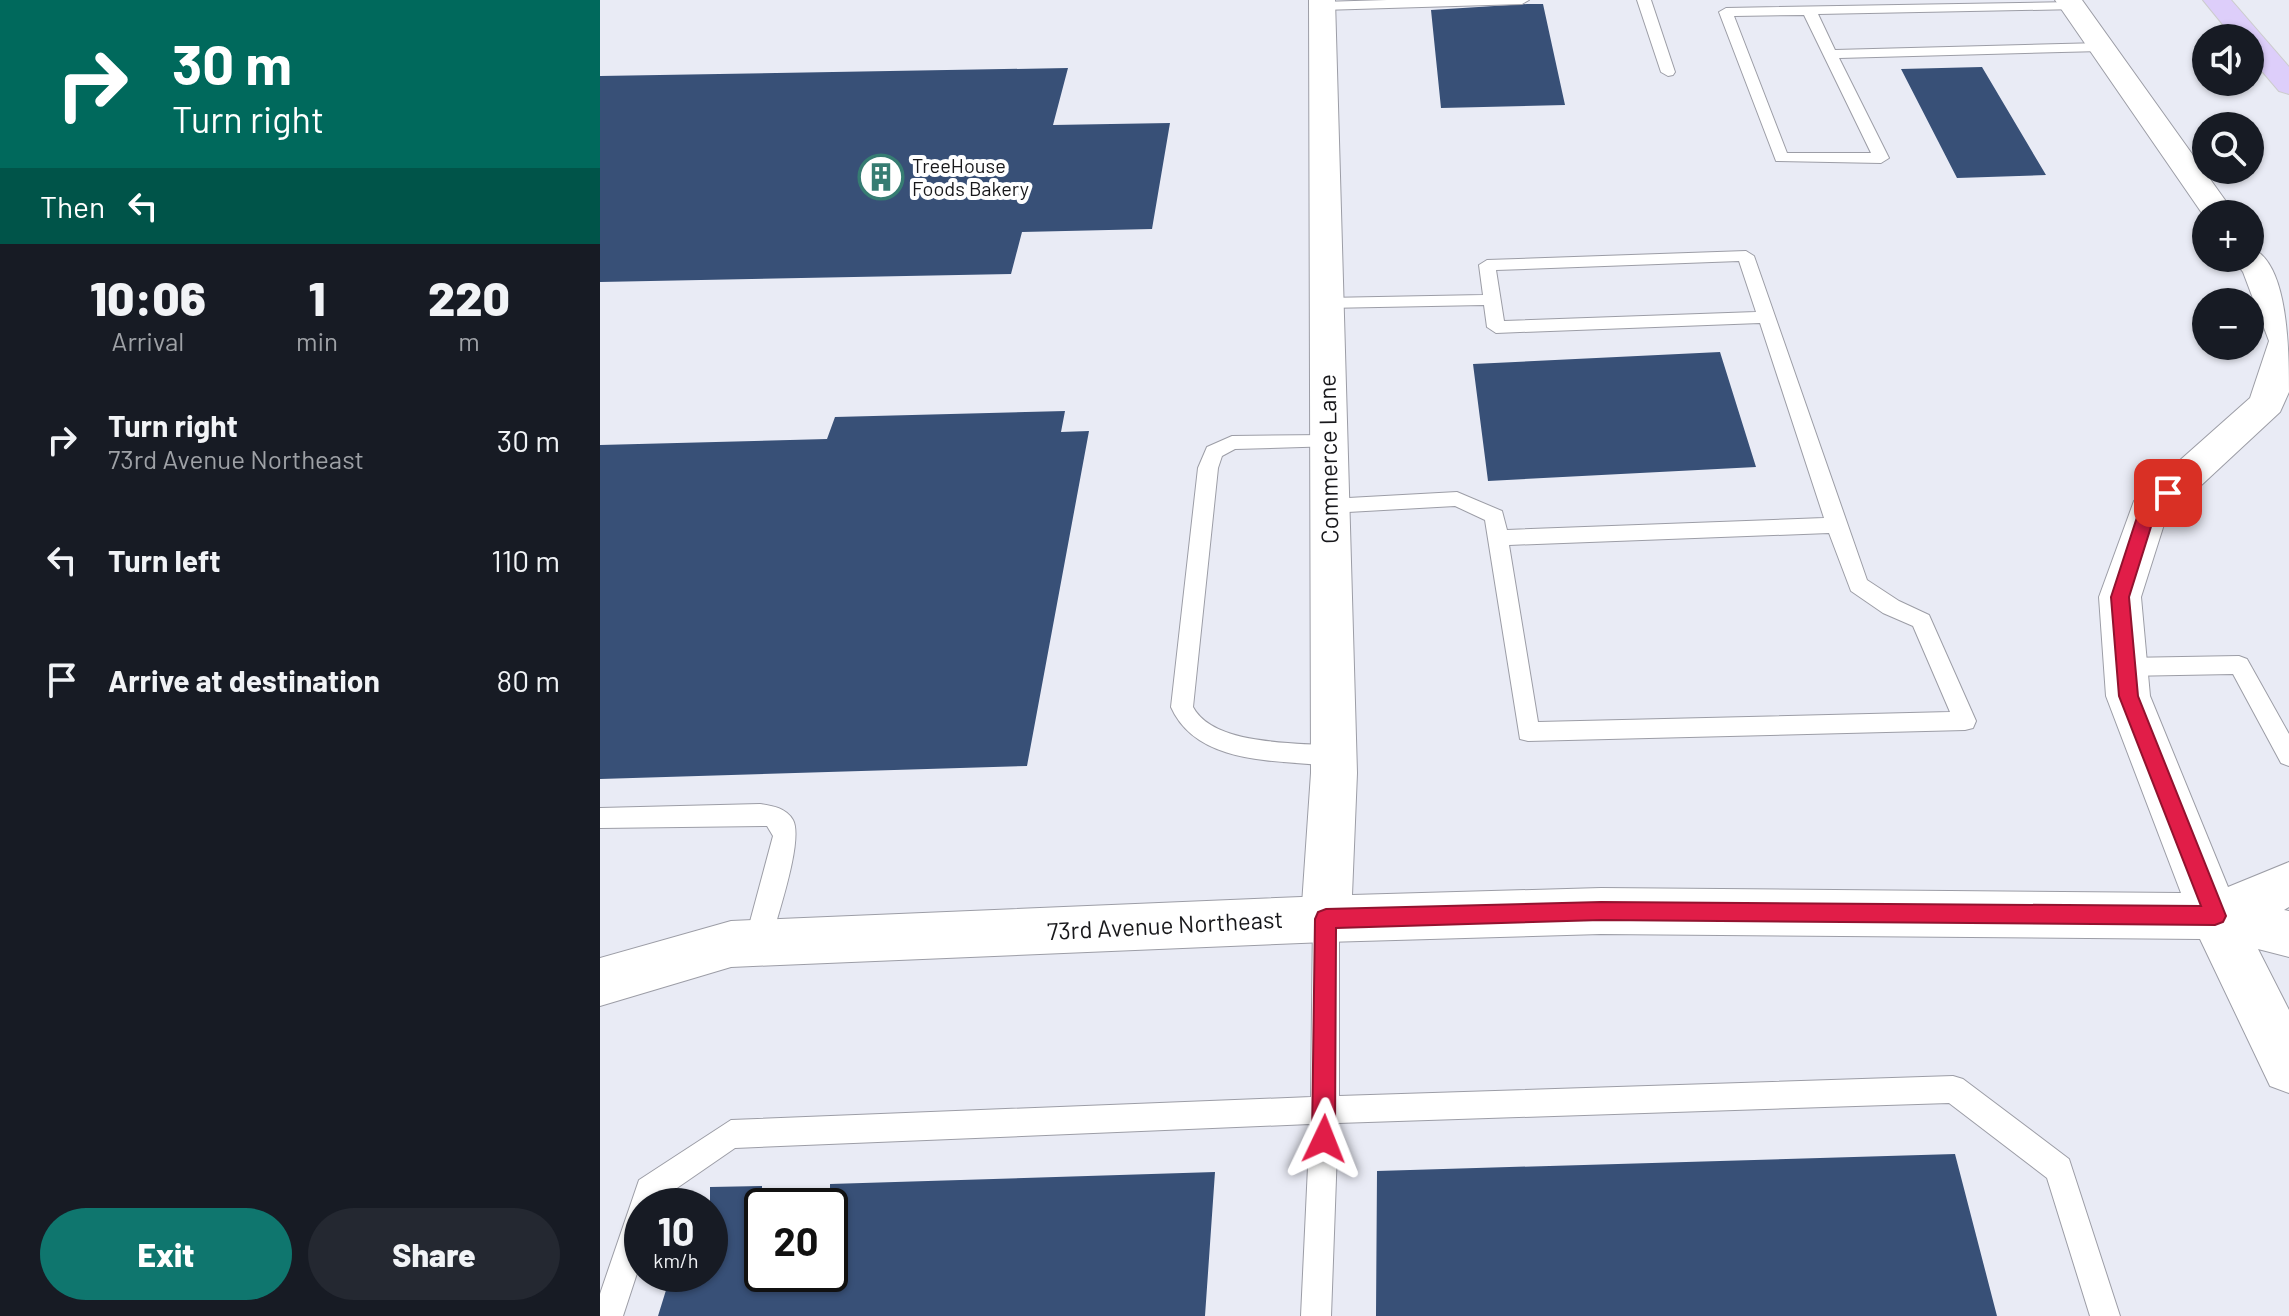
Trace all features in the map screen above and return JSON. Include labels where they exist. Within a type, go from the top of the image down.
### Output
[{"type":"main road","points":[[2216,0],[2236,24]]},
{"type":"main road","points":[[2264,56],[2289,85]]},
{"type":"street","name":"Commerce Lane","points":[[1322,3],[1334,756],[1326,919]]},
{"type":"street","points":[[2070,3],[2209,200]]},
{"type":"street","points":[[2259,272],[2287,341],[2267,403],[2148,511],[2120,597],[2128,696],[2215,916],[2289,1067]]},
{"type":"street","name":"73rd Avenue Northeast","points":[[2215,916],[2289,884]]},
{"type":"street","name":"73rd Avenue Northeast","points":[[600,982],[731,944],[1326,919],[1601,911],[2215,916],[2289,934]]},
{"type":"lane","points":[[1322,3],[1522,0]]},
{"type":"lane","points":[[1644,0],[1668,72]]},
{"type":"lane","points":[[1809,11],[1881,158],[1781,158],[1726,12],[2070,3]]},
{"type":"lane","points":[[1830,54],[2101,47]]},
{"type":"lane","points":[[1330,506],[1457,499],[1495,516],[1528,732],[1965,721],[1921,621],[1891,607],[1858,585],[1836,525],[1767,317],[1746,256],[1487,265],[1496,327],[1767,317]]},
{"type":"lane","points":[[1326,303],[1492,300]]},
{"type":"lane","points":[[1328,441],[1232,443],[1214,452],[1208,468],[1182,707],[1191,724],[1213,738],[1235,744],[1334,756]]},
{"type":"lane","points":[[1498,538],[1836,525]]},
{"type":"lane","points":[[2125,667],[2239,665],[2289,756]]},
{"type":"lane","points":[[600,818],[760,814],[774,817],[783,825],[785,836],[757,944]]},
{"type":"lane","points":[[1316,1316],[1325,1110],[1326,919]]},
{"type":"lane","points":[[652,1188],[731,1134],[1953,1089],[2059,1169],[2105,1316]]},
{"type":"lane","points":[[608,1316],[624,1268]]},
{"type":"building","points":[[1543,4],[1565,105],[1441,108],[1431,10]]},
{"type":"building","points":[[1982,67],[2046,175],[1957,178],[1901,69]]},
{"type":"building","name":"TreeHouse Foods Bakery","points":[[1068,68],[1053,125],[1170,123],[1152,229],[1022,232],[1011,274],[600,282],[600,76]]},
{"type":"building","points":[[1720,352],[1756,467],[1488,481],[1473,364]]},
{"type":"building","points":[[1065,411],[1061,432],[1089,431],[1027,766],[600,779],[600,445],[827,439],[835,417]]},
{"type":"building","points":[[1955,1154],[1997,1316],[1376,1316],[1377,1171]]},
{"type":"building","points":[[1215,1172],[1205,1316],[658,1316],[665,1292],[728,1292],[728,1188],[710,1187],[762,1186],[744,1188],[744,1292],[848,1292],[848,1188],[830,1188],[830,1184]]},
{"type":"place","name":"TreeHouse Foods Bakery","points":[[881,177]]},
{"type":"route","points":[[1324,1139],[1326,919],[1601,911],[2215,916],[2128,696],[2120,597],[2148,511],[2168,493]]}]
